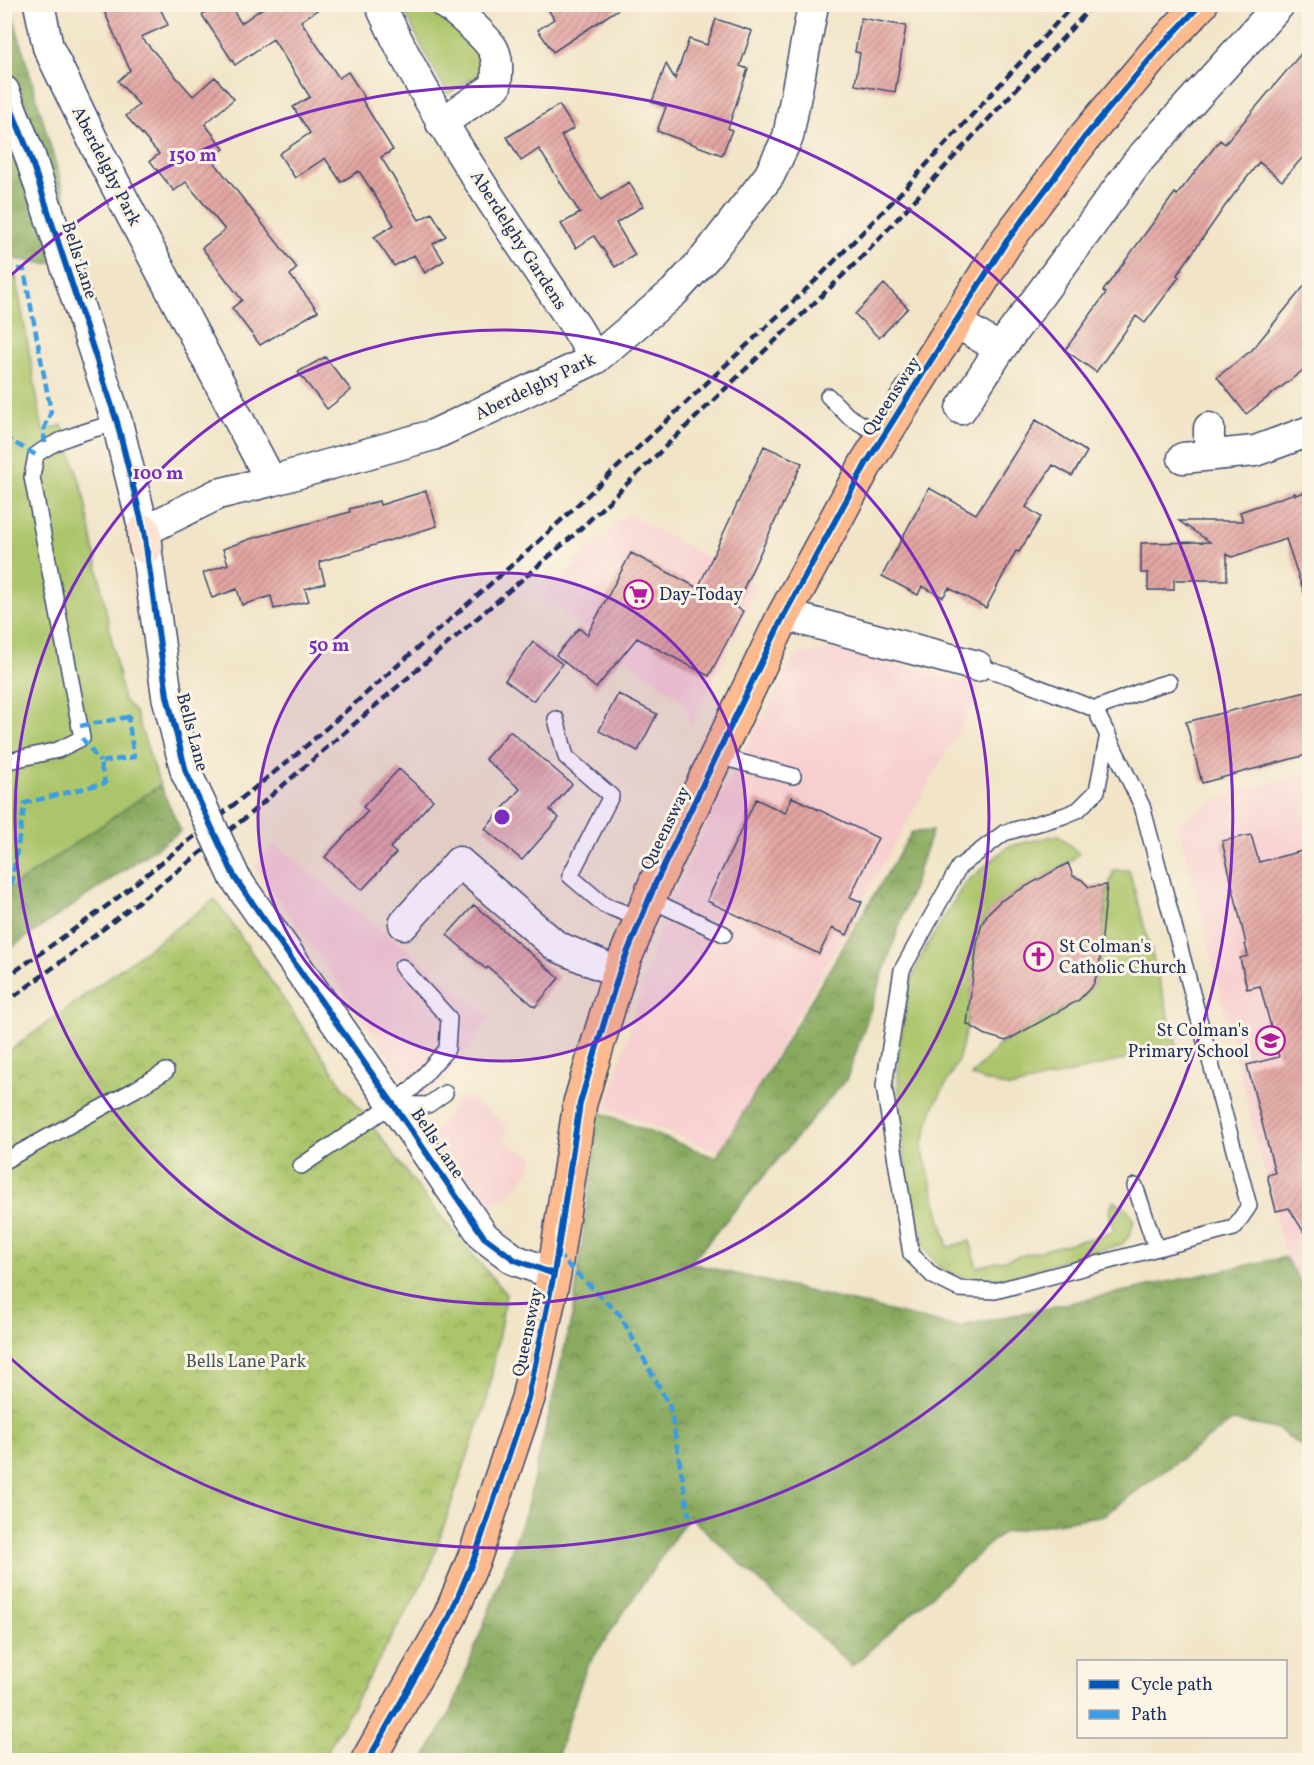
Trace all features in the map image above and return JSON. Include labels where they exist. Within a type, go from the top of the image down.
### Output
[{"type":"highway","name":"Queensway","points":[[368,1761],[450,1617],[475,1556],[528,1398],[554,1274],[580,1103],[619,973],[645,909],[717,756],[784,615],[867,462],[1006,242],[1084,138],[1157,51],[1201,4]]},
{"type":"street","name":"Aberdelghy Park","points":[[39,4],[48,47],[102,159],[271,481]]},
{"type":"street","name":"Aberdelghy Gardens","points":[[380,4],[441,123],[595,359]]},
{"type":"street","points":[[441,123],[496,86],[497,65],[493,48],[456,10],[445,4]]},
{"type":"street","name":"Aberdelghy Park","points":[[145,539],[218,495],[433,435],[595,359],[674,292],[706,257],[769,176],[788,137],[812,11],[810,4]]},
{"type":"street","points":[[961,410],[1000,349],[1139,160],[1280,4]]},
{"type":"street","name":"Bells Lane","points":[[4,91],[29,153],[117,422],[145,539],[166,696],[186,772],[235,878],[483,1237],[515,1260],[554,1274]]},
{"type":"street","points":[[956,322],[1000,349]]},
{"type":"street","points":[[1200,447],[1255,451],[1310,431]]},
{"type":"street","points":[[784,615],[977,666]]},
{"type":"street","points":[[404,924],[459,862],[556,946],[619,973]]},
{"type":"lane","points":[[828,396],[848,416],[883,437]]},
{"type":"lane","points":[[4,762],[58,750],[82,738],[32,477],[36,455],[46,447],[67,437],[117,422]]},
{"type":"lane","points":[[977,666],[1095,709],[1169,682]]},
{"type":"lane","points":[[1095,709],[1108,734],[1142,806],[1249,1206],[1234,1228],[995,1291],[959,1289],[933,1276],[911,1254],[884,1086],[902,970],[959,867],[1004,833],[1078,810],[1097,791],[1108,734]]},
{"type":"lane","points":[[556,719],[566,757],[611,796],[570,876],[604,905],[645,909],[724,934]]},
{"type":"lane","points":[[717,756],[793,776]]},
{"type":"lane","points":[[302,1166],[393,1104],[412,1088],[447,1049],[449,1018],[402,967]]},
{"type":"lane","points":[[4,1161],[166,1071]]},
{"type":"lane","points":[[393,1104],[428,1105],[445,1093]]},
{"type":"lane","points":[[1135,1186],[1156,1248]]},
{"type":"shaded area","points":[[627,513],[758,586],[691,727],[683,701],[541,596]]},
{"type":"shaded area","points":[[829,648],[984,686],[720,1152],[606,1108],[661,925],[710,816],[794,657]]},
{"type":"shaded area","name":"St Colman's Primary School","points":[[1309,773],[1309,1296],[1285,1257],[1178,822],[1236,791]]},
{"type":"shaded area","points":[[274,844],[491,1017],[445,1082],[419,1098],[254,865]]},
{"type":"shaded area","points":[[463,1094],[505,1123],[507,1142],[535,1158],[524,1179],[508,1196],[491,1205],[474,1200],[431,1138]]},
{"type":"green space","points":[[4,5],[11,5],[81,253],[46,264],[5,257]]},
{"type":"green space","points":[[402,5],[425,5],[451,18],[486,54],[484,71],[448,94]]},
{"type":"green space","points":[[5,276],[16,277],[43,431],[62,425],[83,491],[123,699],[135,712],[160,785],[5,892]]},
{"type":"green space","points":[[160,785],[181,831],[5,952],[5,892]]},
{"type":"green space","points":[[932,831],[847,1078],[690,1263],[957,1327],[1285,1257],[1309,1296],[1309,1452],[1278,1429],[1232,1421],[1104,1515],[1003,1532],[852,1666],[689,1516],[586,1668],[559,1750],[559,1760],[423,1760],[451,1712],[526,1511],[573,1312],[599,1112],[716,1158],[912,832]]},
{"type":"green space","points":[[1059,835],[1079,854],[1068,863],[1000,901],[988,913],[981,926],[967,1026],[958,1061],[933,1108],[922,1148],[948,1247],[970,1241],[977,1267],[1114,1232],[1109,1212],[1113,1201],[1126,1207],[1134,1221],[1130,1235],[1122,1244],[987,1283],[968,1280],[941,1270],[925,1248],[906,1178],[899,1108],[898,1056],[909,988],[923,952],[965,883],[1009,846]]},
{"type":"green space","points":[[1114,870],[1129,870],[1177,1046],[1010,1088],[971,1076],[999,1045],[1079,1000],[1093,985],[1099,969],[1107,891]]},
{"type":"green space","name":"Bells Lane Park","points":[[215,899],[342,1085],[428,1201],[506,1294],[488,1396],[427,1575],[322,1760],[5,1760],[4,1055]]},
{"type":"building","points":[[101,4],[158,4],[168,25],[141,37],[193,96],[215,77],[234,99],[205,124],[224,149],[211,158],[297,268],[290,275],[318,311],[260,345],[232,308],[242,300],[202,248],[225,230],[186,182],[174,191],[150,161],[159,154],[126,116],[139,105],[118,81],[130,70]]},
{"type":"building","points":[[217,4],[229,4],[241,23],[269,4],[326,4],[301,21],[339,78],[348,72],[365,98],[362,100],[393,150],[381,157],[419,220],[432,213],[446,236],[433,244],[444,261],[425,273],[414,255],[394,266],[374,237],[394,225],[359,171],[341,182],[325,158],[295,178],[279,154],[310,133],[293,107],[310,97],[273,39],[235,65],[202,15]]},
{"type":"building","points":[[545,4],[626,4],[553,52],[538,30],[554,19]]},
{"type":"building","points":[[861,18],[906,26],[895,92],[855,85],[860,53],[855,52]]},
{"type":"building","points":[[716,19],[752,31],[740,66],[748,69],[728,128],[732,130],[722,155],[657,131],[666,107],[652,102],[666,64],[675,79],[689,39],[707,45]]},
{"type":"building","points":[[1310,43],[1310,149],[1282,181],[1259,162],[1225,206],[1177,275],[1179,277],[1145,323],[1136,316],[1096,372],[1065,350],[1106,293],[1103,291],[1175,193],[1177,195],[1220,140],[1225,144]]},
{"type":"building","points":[[559,105],[574,128],[561,136],[601,200],[629,182],[643,206],[616,223],[635,255],[615,267],[594,236],[576,248],[561,224],[580,213],[539,149],[521,161],[507,137]]},
{"type":"building","points":[[1310,279],[1310,365],[1246,414],[1217,377],[1252,350]]},
{"type":"building","points":[[884,284],[908,308],[879,338],[855,314]]},
{"type":"building","points":[[325,357],[351,390],[327,409],[298,372]]},
{"type":"building","points":[[1036,420],[1087,452],[1072,476],[1053,465],[1026,507],[1041,517],[1019,552],[1016,551],[986,608],[949,588],[943,597],[922,586],[918,595],[882,576],[929,488],[976,514]]},
{"type":"building","points":[[764,446],[802,463],[735,607],[743,611],[709,676],[637,638],[596,688],[556,655],[579,628],[587,635],[631,553],[698,588]]},
{"type":"building","points":[[426,491],[437,526],[319,562],[325,583],[305,589],[309,601],[274,609],[271,596],[242,605],[237,589],[212,598],[203,573],[228,564],[223,549],[250,539],[350,512],[349,509],[379,501],[380,505]]},
{"type":"building","points":[[1310,491],[1310,595],[1305,596],[1286,539],[1232,557],[1227,554],[1227,580],[1174,580],[1174,590],[1148,590],[1148,573],[1141,573],[1141,543],[1210,542],[1179,521],[1243,521],[1240,512],[1295,493],[1295,495]]},
{"type":"building","points":[[533,642],[562,664],[533,701],[505,680]]},
{"type":"building","points":[[1310,691],[1310,754],[1202,783],[1186,722]]},
{"type":"building","points":[[618,694],[657,714],[638,751],[599,731]]},
{"type":"building","points":[[510,731],[572,784],[550,810],[559,818],[522,860],[485,829],[520,789],[485,759]]},
{"type":"building","points":[[399,769],[433,800],[390,848],[396,853],[362,890],[325,857],[368,811],[363,807]]},
{"type":"building","points":[[792,797],[878,838],[850,897],[862,902],[847,935],[832,928],[819,954],[707,901],[756,799],[785,813]]},
{"type":"building","points":[[1251,835],[1259,862],[1310,849],[1310,1242],[1289,1208],[1276,1211],[1267,1175],[1275,1173],[1247,1065],[1279,1057],[1260,986],[1247,989],[1240,958],[1248,956],[1246,944],[1222,841]]},
{"type":"building","name":"St Colman's Catholic Church","points":[[1068,863],[1073,876],[1082,880],[1089,887],[1107,885],[1099,969],[1093,985],[1079,1000],[1006,1041],[986,1035],[967,1024],[981,926],[988,913],[1000,901]]},
{"type":"building","points":[[474,905],[559,978],[535,1007],[447,935]]},
{"type":"railway","points":[[4,979],[111,903],[297,754],[537,543],[816,280],[893,201],[1074,4]]},
{"type":"railway","points":[[4,1004],[245,818],[575,534],[867,252],[1094,4]]},
{"type":"marked path","points":[[4,266],[24,270],[51,412],[43,431],[46,447]]},
{"type":"marked path","points":[[4,437],[36,455]]},
{"type":"marked path","points":[[4,910],[7,908],[25,803],[105,783],[100,762],[134,757],[128,717],[134,716]]},
{"type":"marked path","points":[[80,726],[128,717]]},
{"type":"marked path","points":[[82,738],[100,762]]},
{"type":"marked path","points":[[557,1254],[620,1315],[670,1407],[689,1516]]},
{"type":"cycle path","points":[[368,1760],[450,1616],[475,1556],[528,1398],[554,1274],[580,1103],[619,973],[656,882],[784,615],[867,462],[1006,242],[1084,138],[1157,51],[1201,4]]},
{"type":"cycle path","points":[[4,91],[29,153],[117,422],[144,531],[167,696],[186,772],[235,878],[484,1237],[515,1260],[554,1274]]},
{"type":"place","name":"Day-Today","points":[[638,594]]},
{"type":"place","name":"St Colman's Catholic Church","points":[[1038,956]]},
{"type":"place","name":"St Colman's Primary School","points":[[1270,1040]]}]
